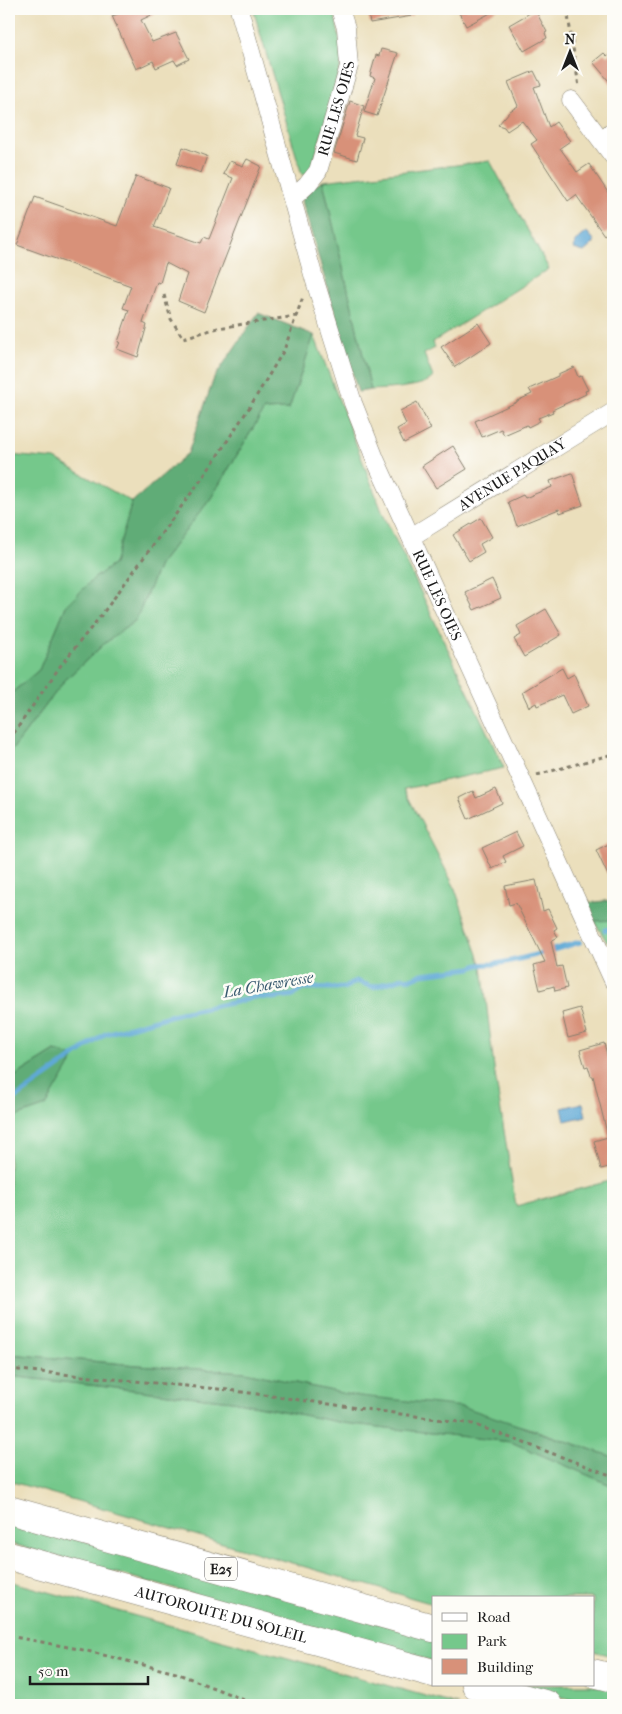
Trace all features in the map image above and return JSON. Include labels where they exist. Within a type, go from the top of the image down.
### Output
[{"type":"highway","name":"E25","points":[[9,1510],[432,1628]]},
{"type":"highway","name":"AUTOROUTE DU SOLEIL","points":[[9,1556],[432,1673]]},
{"type":"highway","points":[[594,1673],[613,1678]]},
{"type":"highway","points":[[480,1686],[548,1705]]},
{"type":"street","name":"RUE LES OIES","points":[[239,9],[314,278],[353,403],[376,461],[613,980]]},
{"type":"street","name":"RUE LES OIES","points":[[293,198],[318,171],[349,66],[346,28],[340,9]]},
{"type":"street","points":[[575,105],[608,135],[613,156]]},
{"type":"street","name":"AVENUE PAQUAY","points":[[411,537],[613,412]]},
{"type":"path","points":[[567,9],[579,90],[575,105]]},
{"type":"path","points":[[9,740],[61,666],[103,613],[206,473],[251,405],[284,350],[304,292],[314,278]]},
{"type":"path","points":[[164,295],[171,319],[183,338],[218,328],[296,316]]},
{"type":"path","points":[[522,780],[613,754]]},
{"type":"path","points":[[9,1369],[228,1390],[474,1424],[613,1476]]},
{"type":"path","points":[[9,1636],[79,1649],[176,1673],[257,1705]]},
{"type":"green space","points":[[253,9],[334,9],[343,58],[311,172],[302,175]]},
{"type":"green space","points":[[490,161],[549,269],[433,342],[435,348],[424,354],[433,377],[429,381],[414,386],[371,390],[323,181]]},
{"type":"green space","points":[[323,181],[371,390],[358,392],[300,194]]},
{"type":"green space","points":[[258,313],[314,335],[289,409],[264,410],[211,498],[159,565],[136,620],[104,644],[65,680],[9,754],[9,695],[39,670],[66,606],[93,579],[114,564],[132,502],[188,453],[214,378]]},
{"type":"green space","points":[[314,335],[383,514],[504,768],[404,789],[454,886],[482,966],[494,1068],[516,1206],[613,1180],[613,1457],[526,1427],[351,1395],[245,1372],[9,1354],[9,1122],[18,1116],[46,1106],[74,1057],[55,1051],[9,1080],[9,754],[65,680],[104,644],[136,620],[159,565],[211,498],[264,410],[289,409]]},
{"type":"green space","points":[[9,455],[55,459],[132,502],[114,564],[93,579],[66,606],[39,670],[9,695]]},
{"type":"green space","points":[[613,900],[613,920],[594,921],[587,903]]},
{"type":"green space","points":[[613,920],[613,942],[607,942],[594,921]]},
{"type":"green space","points":[[55,1051],[75,1057],[46,1106],[18,1116],[9,1122],[9,1080]]},
{"type":"green space","points":[[9,1354],[245,1372],[351,1395],[464,1407],[613,1457],[613,1486],[511,1442],[343,1423],[232,1401],[9,1376]]},
{"type":"green space","points":[[9,1376],[232,1401],[344,1423],[511,1442],[613,1486],[613,1656],[594,1651],[594,1596],[432,1596],[432,1604],[9,1481]]},
{"type":"green space","points":[[9,1520],[432,1638],[432,1661],[9,1543]]},
{"type":"green space","points":[[9,1581],[458,1705],[9,1705]]},
{"type":"green space","points":[[594,1685],[613,1687],[613,1705],[591,1705],[523,1686]]},
{"type":"water","points":[[587,232],[594,240],[594,243],[584,252],[574,249],[575,242]]},
{"type":"water","points":[[583,1103],[586,1116],[565,1121],[562,1108]]},
{"type":"building","points":[[115,9],[164,9],[141,20],[152,42],[176,33],[189,59],[177,65],[174,60],[156,68],[153,61],[136,69],[112,16],[118,14]]},
{"type":"building","points":[[367,9],[411,9],[412,16],[370,23]]},
{"type":"building","points":[[457,9],[498,9],[466,26]]},
{"type":"building","points":[[535,10],[547,32],[545,33],[547,38],[524,51],[509,25]]},
{"type":"building","points":[[381,49],[398,53],[377,116],[364,112],[375,78],[370,76],[376,55],[379,56]]},
{"type":"building","points":[[613,51],[613,86],[593,62],[604,53],[607,56]]},
{"type":"building","points":[[534,71],[541,85],[534,87],[549,127],[556,122],[570,141],[560,148],[577,172],[589,164],[613,200],[613,229],[604,235],[576,195],[568,201],[531,144],[537,140],[522,121],[507,131],[504,127],[498,125],[510,111],[518,106],[508,82]]},
{"type":"building","points":[[350,101],[364,106],[355,136],[363,138],[357,160],[334,153]]},
{"type":"building","points":[[183,147],[207,156],[201,173],[177,164]]},
{"type":"building","points":[[247,159],[261,166],[204,312],[178,301],[187,274],[166,263],[160,283],[157,282],[143,323],[147,325],[138,357],[117,349],[129,310],[123,308],[131,286],[17,245],[35,197],[117,226],[136,176],[169,188],[154,227],[201,243],[204,237],[209,239],[233,178],[223,174],[230,161],[243,166]]},
{"type":"building","points":[[478,323],[491,343],[455,367],[441,347]]},
{"type":"building","points":[[574,367],[578,377],[581,376],[588,390],[585,391],[586,394],[552,410],[553,412],[538,418],[540,421],[528,427],[527,425],[504,435],[501,429],[482,437],[475,421],[532,394],[529,389]]},
{"type":"building","points":[[417,402],[431,429],[404,443],[397,429],[406,424],[400,411]]},
{"type":"building","points":[[453,446],[467,469],[436,488],[422,466]]},
{"type":"building","points":[[572,473],[583,505],[560,513],[559,509],[517,526],[508,502],[523,495],[525,498],[552,487],[550,481]]},
{"type":"building","points":[[481,518],[492,537],[480,544],[484,552],[469,561],[453,535]]},
{"type":"building","points":[[492,579],[501,598],[474,610],[465,592]]},
{"type":"building","points":[[546,609],[561,635],[524,657],[514,639],[521,635],[517,626]]},
{"type":"building","points":[[562,668],[567,678],[574,674],[588,706],[571,714],[562,695],[537,706],[536,703],[529,707],[522,692]]},
{"type":"building","points":[[496,789],[502,803],[468,819],[459,798],[473,791],[476,798]]},
{"type":"building","points":[[516,832],[523,846],[503,856],[506,862],[492,869],[482,848]]},
{"type":"building","points":[[613,842],[613,886],[596,850]]},
{"type":"building","points":[[536,880],[543,911],[548,909],[557,928],[554,930],[558,937],[551,941],[557,967],[562,966],[567,988],[555,991],[554,986],[540,990],[534,965],[545,962],[516,903],[509,905],[505,886]]},
{"type":"building","points":[[580,1008],[587,1033],[568,1038],[562,1013]]},
{"type":"building","points":[[604,1043],[613,1078],[613,1166],[601,1169],[594,1141],[608,1137],[593,1076],[591,1076],[588,1066],[585,1067],[580,1050]]},
{"type":"waterway","points":[[605,930],[613,929]]},
{"type":"waterway","name":"La Chawresse","points":[[9,1103],[105,1034],[180,1013],[254,997],[273,998],[294,995],[303,988],[344,988],[356,981],[373,987],[403,978],[411,979],[422,974],[516,960],[580,942]]}]
